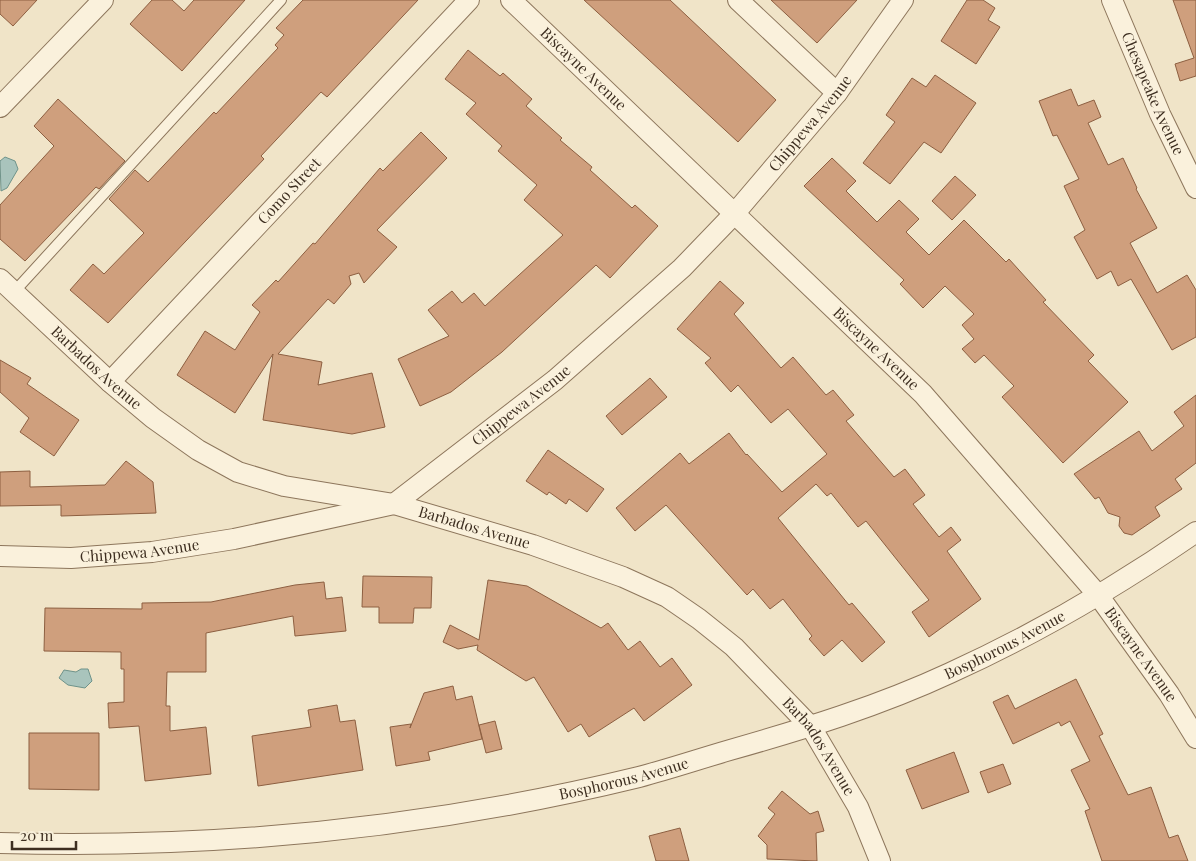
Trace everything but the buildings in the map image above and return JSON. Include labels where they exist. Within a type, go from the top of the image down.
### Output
[{"type":"street","points":[[0,107],[104,0]]},
{"type":"street","name":"Como Street","points":[[110,382],[469,0]]},
{"type":"street","name":"Biscayne Avenue","points":[[511,0],[924,394],[1098,595],[1170,694],[1196,738]]},
{"type":"street","points":[[738,0],[838,92]]},
{"type":"street","name":"Chippewa Avenue","points":[[0,556],[71,558],[152,552],[234,539],[394,504],[555,380],[682,268],[735,213],[838,92],[903,0]]},
{"type":"street","name":"Chesapeake Avenue","points":[[1112,0],[1160,114],[1196,188]]},
{"type":"street","name":"Barbados Avenue","points":[[7,285],[110,382],[198,450],[238,472],[284,486],[394,504],[542,548],[623,577],[667,597],[699,619],[734,647],[811,727],[858,806],[880,861]]},
{"type":"street","name":"Bosphorous Avenue","points":[[0,843],[80,845],[175,843],[367,826],[543,797],[631,778],[811,727],[947,675],[1022,638],[1098,595],[1196,532]]},
{"type":"lane","points":[[7,285],[281,0]]},
{"type":"water","points":[[5,157],[15,161],[18,169],[7,188],[1,191],[0,161]]},
{"type":"water","points":[[81,669],[88,669],[92,681],[85,688],[68,685],[59,678],[64,670],[76,672]]}]
